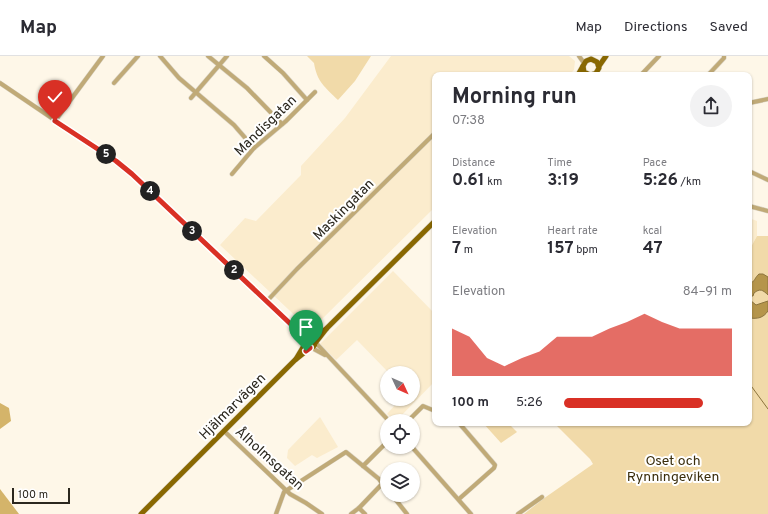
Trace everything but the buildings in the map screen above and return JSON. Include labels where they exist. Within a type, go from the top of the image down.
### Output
[{"type":"main road","points":[[580,72],[587,60],[599,56]]},
{"type":"main road","points":[[599,70],[606,56]]},
{"type":"main road","points":[[590,58],[597,62],[599,70]]},
{"type":"main road","points":[[583,65],[584,72]]},
{"type":"main road","points":[[313,341],[432,224]]},
{"type":"main road","points":[[307,340],[313,341],[314,347],[307,347],[305,343],[307,340]]},
{"type":"main road","name":"Hjälmarvägen","points":[[295,360],[305,343]]},
{"type":"main road","name":"Hjälmarvägen","points":[[141,514],[295,360],[311,348]]},
{"type":"street","points":[[55,121],[103,56]]},
{"type":"street","points":[[114,83],[138,56]]},
{"type":"street","points":[[160,56],[179,78],[234,125],[254,148]]},
{"type":"street","points":[[208,56],[247,88],[282,124]]},
{"type":"street","points":[[191,98],[227,56]]},
{"type":"street","points":[[264,56],[283,73],[307,100]]},
{"type":"street","points":[[579,56],[583,65]]},
{"type":"street","points":[[644,72],[659,56]]},
{"type":"street","points":[[711,72],[724,58],[724,56]]},
{"type":"street","points":[[0,83],[124,168],[298,331],[313,341],[382,414]]},
{"type":"street","name":"Mandisgatan","points":[[232,174],[254,148],[282,124],[315,92]]},
{"type":"street","points":[[752,102],[768,99]]},
{"type":"street","name":"Maskingatan","points":[[266,301],[432,136]]},
{"type":"street","points":[[752,172],[768,180]]},
{"type":"street","points":[[752,207],[768,211]]},
{"type":"street","points":[[298,331],[305,343]]},
{"type":"street","points":[[311,348],[326,355]]},
{"type":"street","points":[[415,414],[424,406],[432,410]]},
{"type":"street","points":[[459,499],[494,468],[495,465],[462,426]]},
{"type":"street","name":"Ålholmsgatan","points":[[224,431],[286,490],[322,514]]},
{"type":"street","points":[[363,466],[380,449]]},
{"type":"street","points":[[276,514],[282,494],[286,490],[346,452],[380,481]]},
{"type":"street","points":[[418,454],[471,514]]},
{"type":"street","points":[[351,514],[359,508],[380,486]]},
{"type":"street","points":[[518,514],[542,497]]},
{"type":"street","points":[[398,502],[408,514]]},
{"type":"street","points":[[359,508],[365,514]]},
{"type":"shaded area","points":[[391,56],[569,56],[575,61],[574,70],[572,72],[432,72],[432,210],[315,326],[306,326],[220,245],[245,218],[256,221],[301,175],[301,166],[345,118]]},
{"type":"shaded area","points":[[752,219],[757,221],[757,236],[752,245]]},
{"type":"shaded area","points":[[393,271],[432,311],[432,384],[420,396],[420,366],[382,366],[357,340],[336,360],[320,344]]},
{"type":"shaded area","points":[[759,274],[763,274],[768,277],[768,295],[763,291],[758,290],[752,296],[753,282]]},
{"type":"shaded area","points":[[768,301],[768,311],[760,318],[752,318],[752,302],[756,305]]},
{"type":"shaded area","points":[[0,403],[9,408],[11,421],[0,429]]},
{"type":"shaded area","points":[[394,406],[411,406],[403,414],[387,414]]},
{"type":"shaded area","points":[[320,417],[338,447],[317,458],[312,455],[295,466],[287,458],[288,450]]},
{"type":"shaded area","points":[[0,489],[19,514],[0,514]]},
{"type":"green space","points":[[307,56],[371,56],[355,81],[338,100],[319,80],[314,63]]},
{"type":"green space","name":"Oset och Rynningeviken","points":[[757,236],[768,236],[768,514],[524,514],[593,464],[590,459],[557,426],[752,426],[752,245]]},
{"type":"green space","points":[[486,426],[511,426],[517,432],[501,443]]},
{"type":"waterway","points":[[752,387],[768,409]]},
{"type":"route","points":[[55,121],[116,161],[132,174],[298,331],[306,346],[310,348],[306,351]]}]
